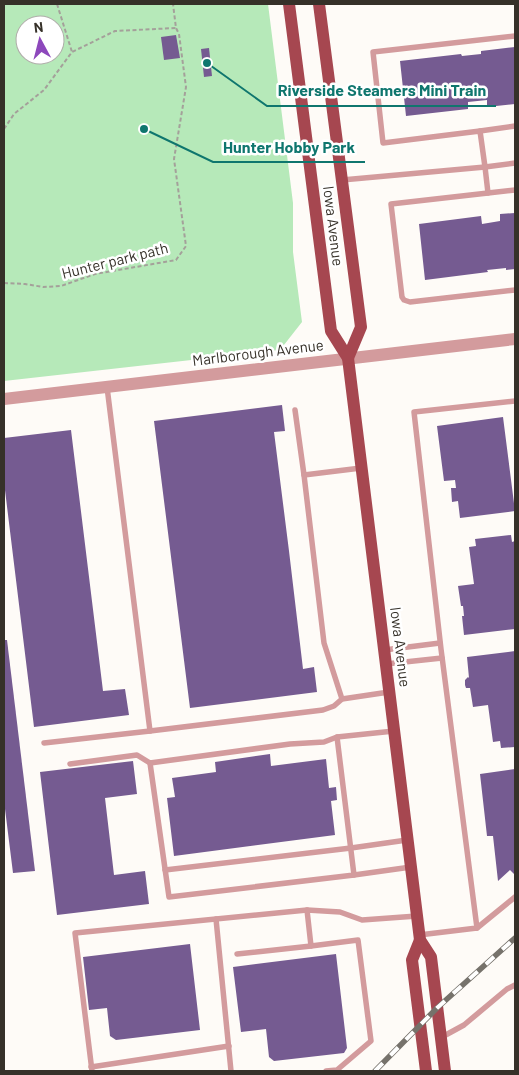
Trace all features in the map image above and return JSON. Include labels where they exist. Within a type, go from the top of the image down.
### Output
[{"type":"main road","name":"Iowa Avenue","points":[[289,4],[331,330],[348,358],[417,916],[420,938],[431,957],[445,1071]]},
{"type":"main road","name":"Iowa Avenue","points":[[319,4],[361,327],[348,358]]},
{"type":"main road","name":"Iowa Avenue","points":[[420,938],[412,960],[426,1071]]},
{"type":"street","name":"Marlborough Avenue","points":[[4,399],[515,339]]},
{"type":"lane","points":[[515,36],[373,52],[383,142],[515,126]]},
{"type":"lane","points":[[480,131],[488,193]]},
{"type":"lane","points":[[342,180],[515,164]]},
{"type":"lane","points":[[515,190],[391,204],[402,297],[404,300],[410,302],[515,290]]},
{"type":"lane","points":[[107,387],[150,731]]},
{"type":"lane","points":[[476,928],[440,643],[414,412],[515,401]]},
{"type":"lane","points":[[296,410],[324,643],[342,699]]},
{"type":"lane","points":[[304,475],[361,468]]},
{"type":"lane","points":[[384,650],[440,643]]},
{"type":"lane","points":[[386,664],[442,658]]},
{"type":"lane","points":[[44,743],[324,710],[334,706],[342,699],[389,692]]},
{"type":"lane","points":[[70,764],[137,755],[150,763],[290,744],[324,742],[337,737],[394,731]]},
{"type":"lane","points":[[337,737],[354,874]]},
{"type":"lane","points":[[150,763],[169,897],[411,867]]},
{"type":"lane","points":[[165,870],[407,840]]},
{"type":"lane","points":[[420,938],[476,928],[515,896]]},
{"type":"lane","points":[[229,1046],[91,1069],[75,932],[307,910],[340,912],[362,920],[417,916]]},
{"type":"lane","points":[[307,910],[311,946]]},
{"type":"lane","points":[[216,919],[231,1071]]},
{"type":"lane","points":[[237,954],[358,940],[372,1041],[337,1070],[326,1071]]},
{"type":"lane","points":[[441,1038],[464,1025],[507,989],[515,985]]},
{"type":"path","points":[[57,4],[72,52]]},
{"type":"path","name":"Hunter park path","points":[[4,283],[43,287],[61,286],[95,274],[176,260],[186,246],[174,159],[186,86],[173,4]]},
{"type":"path","points":[[4,129],[14,114],[44,90],[72,52],[116,31],[176,28]]},
{"type":"green space","points":[[4,4],[268,4],[293,203],[293,252],[302,322],[280,350],[4,381]]},
{"type":"building","points":[[176,35],[180,58],[164,60],[161,37]]},
{"type":"building","points":[[515,47],[515,104],[487,107],[487,100],[468,102],[468,109],[406,116],[400,61],[461,54],[462,56],[481,54],[481,51]]},
{"type":"building","points":[[209,48],[212,76],[204,77],[201,49]]},
{"type":"building","points":[[515,213],[515,269],[487,270],[488,272],[425,280],[419,224],[481,216],[482,224],[500,221],[500,214]]},
{"type":"building","points":[[282,405],[285,431],[274,432],[303,669],[314,667],[317,692],[190,708],[154,421]]},
{"type":"building","points":[[503,417],[515,511],[460,518],[458,501],[452,502],[451,488],[456,488],[455,480],[444,481],[437,426]]},
{"type":"building","points":[[71,430],[103,691],[125,689],[129,715],[34,727],[4,482],[4,438]]},
{"type":"building","points":[[511,535],[512,542],[515,541],[515,629],[464,635],[463,606],[461,606],[458,586],[474,584],[469,547],[476,546],[475,539]]},
{"type":"building","points":[[4,640],[7,640],[35,871],[13,873],[4,801]]},
{"type":"building","points":[[515,651],[515,747],[501,748],[500,741],[493,742],[488,705],[473,707],[470,688],[466,688],[465,685],[465,680],[469,678],[467,657]]},
{"type":"building","points":[[270,754],[271,766],[326,759],[329,788],[336,787],[337,800],[331,801],[335,835],[174,856],[167,798],[175,797],[172,778],[216,772],[215,762]]},
{"type":"building","points":[[133,761],[137,794],[105,798],[114,875],[145,871],[149,904],[57,915],[40,772]]},
{"type":"building","points":[[515,769],[515,873],[510,870],[498,881],[493,836],[487,836],[480,774]]},
{"type":"building","points":[[190,944],[200,1030],[116,1040],[110,1036],[107,1008],[89,1010],[83,957]]},
{"type":"building","points":[[336,954],[347,1048],[344,1053],[274,1061],[269,1057],[266,1029],[241,1032],[233,967]]},
{"type":"railway","points":[[375,1071],[437,1008],[515,938]]},
{"type":"place","name":"Riverside Steamers Mini Train","points":[[207,63]]},
{"type":"place","name":"Hunter Hobby Park","points":[[144,129]]}]
